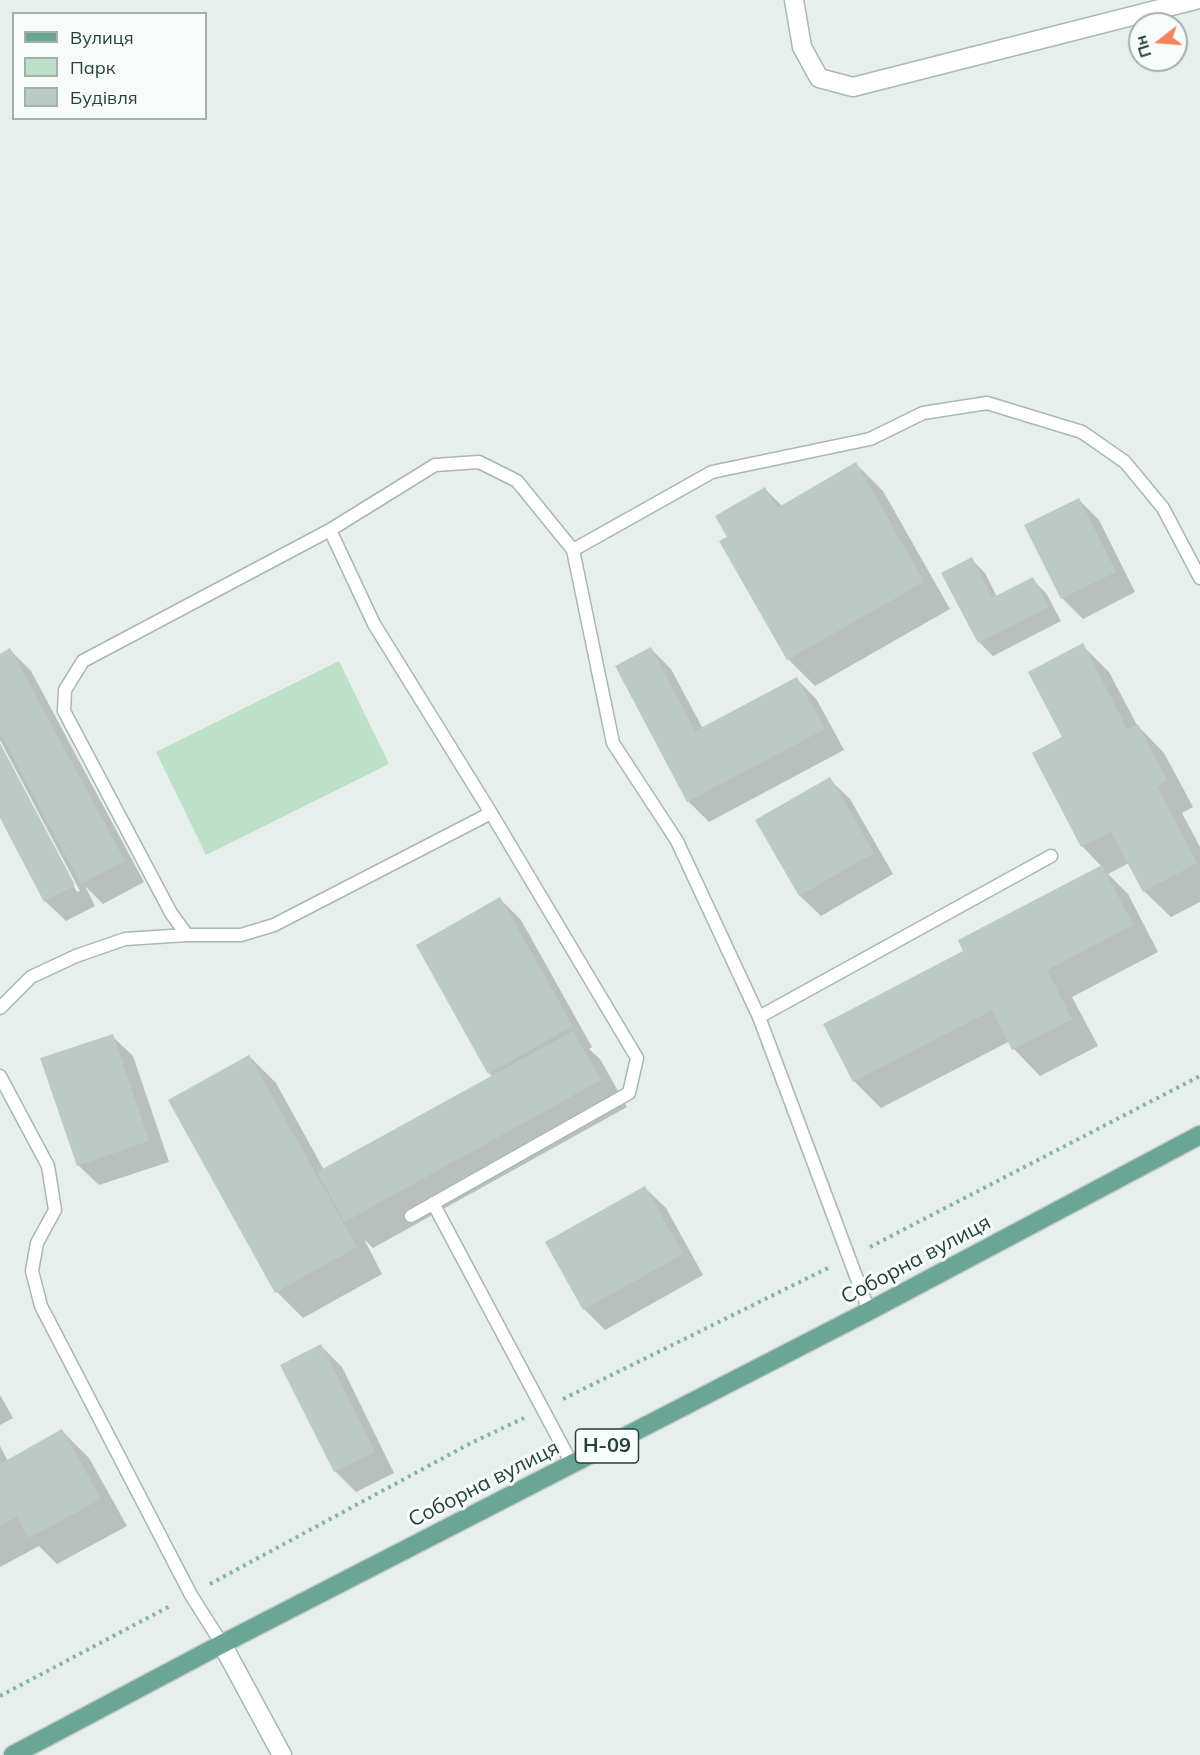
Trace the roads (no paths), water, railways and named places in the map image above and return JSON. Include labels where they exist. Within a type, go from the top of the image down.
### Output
[{"type":"main road","name":"Соборна вулиця","points":[[13,1755],[222,1644],[869,1311],[1200,1135]]},
{"type":"street","points":[[794,0],[802,47],[819,78],[854,87],[1195,0]]},
{"type":"street","points":[[222,1644],[282,1755]]},
{"type":"lane","points":[[573,550],[712,472],[870,439],[923,413],[987,403],[1082,432],[1125,462],[1163,508],[1200,578]]},
{"type":"lane","points":[[187,935],[171,913],[64,711],[65,690],[82,661],[330,530],[435,465],[479,462],[517,481],[573,550],[613,743],[677,840],[759,1017],[869,1311]]},
{"type":"lane","points":[[330,530],[374,624],[491,813],[637,1058],[630,1093],[411,1216]]},
{"type":"lane","points":[[0,1008],[31,977],[76,956],[125,939],[187,935],[241,935],[274,925],[491,813]]},
{"type":"lane","points":[[759,1017],[1051,855]]},
{"type":"lane","points":[[0,1076],[48,1166],[55,1210],[37,1243],[33,1271],[41,1306],[190,1595],[222,1644]]},
{"type":"lane","points":[[433,1203],[572,1464]]}]
